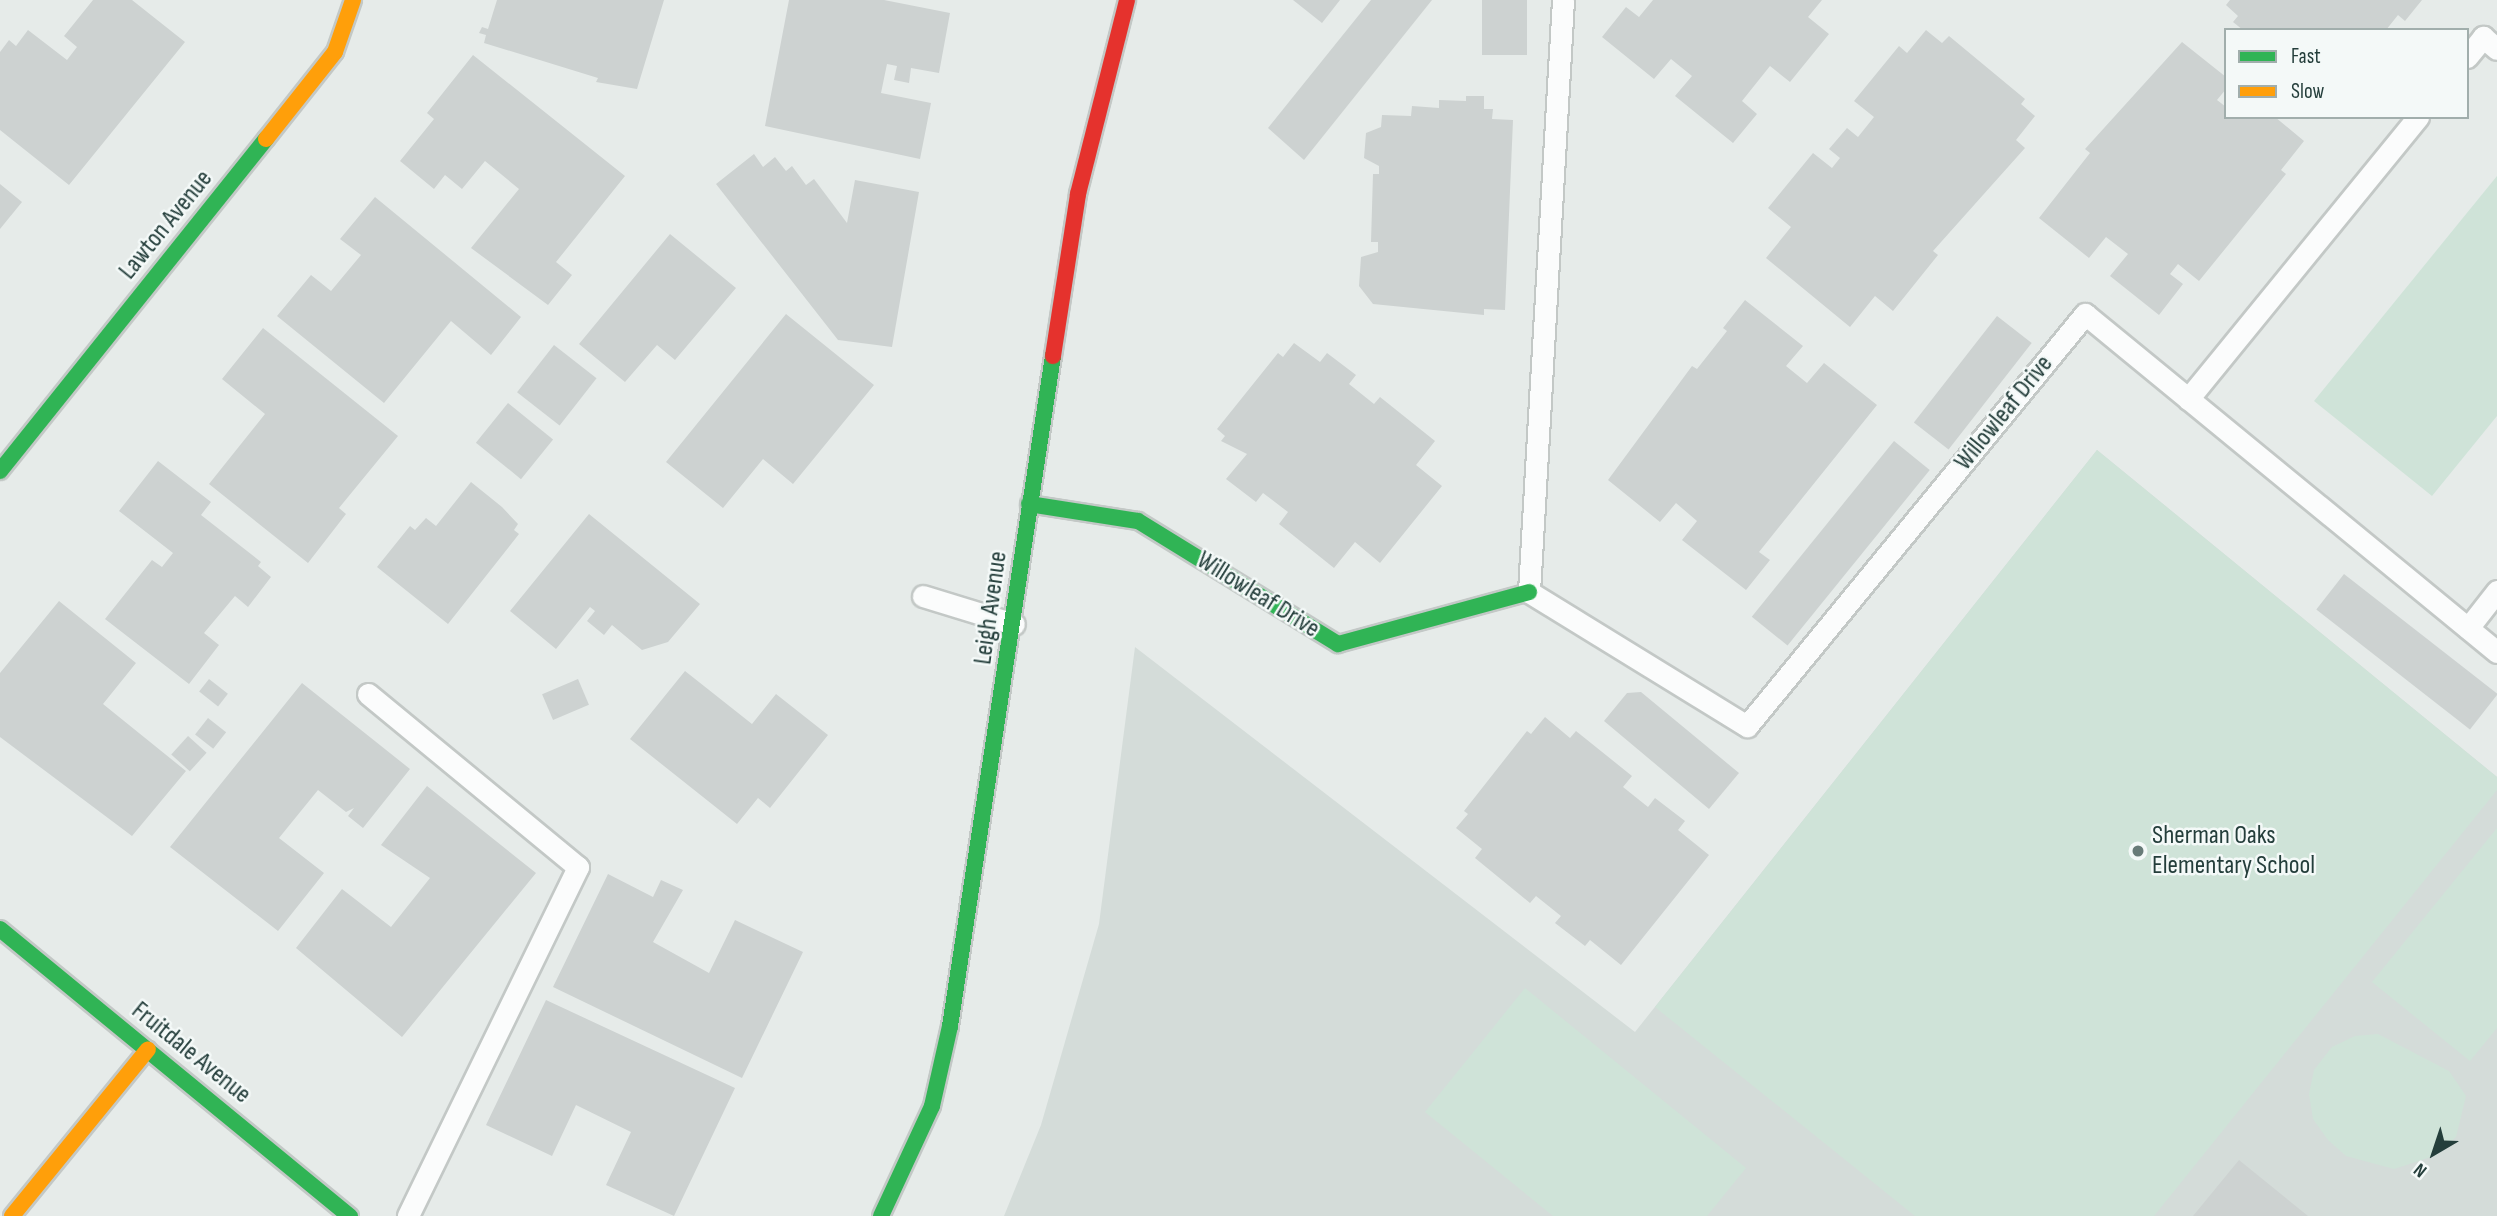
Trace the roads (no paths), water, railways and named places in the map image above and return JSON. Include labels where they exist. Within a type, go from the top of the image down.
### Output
[{"type":"street","name":"Lawton Avenue","points":[[0,471],[335,52],[353,0]]},
{"type":"street","name":"Leigh Avenue","points":[[881,1216],[932,1106],[950,1026],[1014,624],[1029,504],[1078,194],[1127,0]]},
{"type":"street","name":"Willowleaf Drive","points":[[1029,504],[1138,521],[1338,644],[1529,592]]},
{"type":"street","name":"Fruitdale Avenue","points":[[0,929],[350,1216]]},
{"type":"street","points":[[12,1216],[148,1049]]},
{"type":"lane","points":[[1529,592],[1563,0]]},
{"type":"lane","points":[[2469,54],[2483,37],[2497,49]]},
{"type":"lane","points":[[2188,399],[2416,119]]},
{"type":"lane","name":"Willowleaf Drive","points":[[1529,592],[1747,726],[2085,314],[2497,652]]},
{"type":"lane","points":[[2468,628],[2497,592]]},
{"type":"lane","points":[[923,596],[1014,624]]},
{"type":"lane","points":[[368,694],[578,867],[408,1216]]},
{"type":"place","name":"Sherman Oaks Elementary School","points":[[2138,851]]}]
